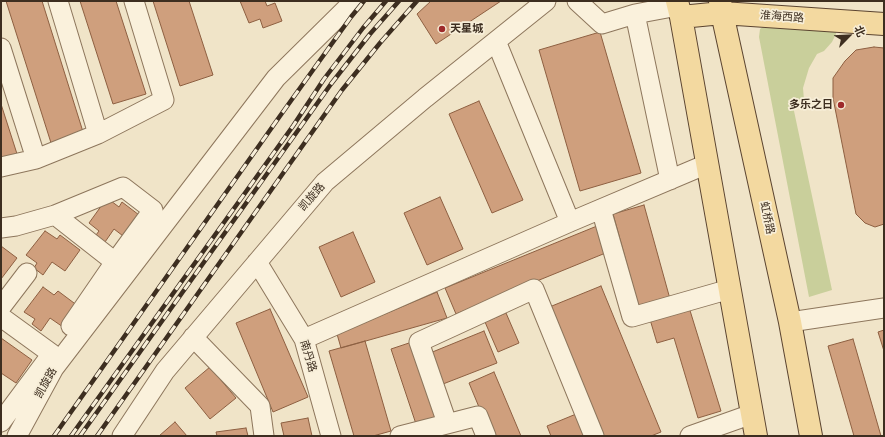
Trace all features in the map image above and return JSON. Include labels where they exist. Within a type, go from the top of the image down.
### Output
[{"type":"main road","name":"淮海西路","points":[[679,8],[721,7],[884,24]]},
{"type":"main road","name":"虹桥路","points":[[721,7],[790,322],[811,436]]},
{"type":"main road","points":[[679,8],[756,436]]},
{"type":"street","points":[[58,1],[98,134]]},
{"type":"street","points":[[1,168],[36,159],[98,134],[164,100],[134,1]]},
{"type":"street","name":"凯旋路","points":[[18,436],[54,368],[271,85],[354,1]]},
{"type":"street","name":"凯旋路","points":[[122,436],[165,371],[325,182],[425,98],[546,1]]},
{"type":"street","points":[[577,1],[602,24],[635,14],[679,8]]},
{"type":"street","points":[[635,14],[670,180]]},
{"type":"street","points":[[496,41],[570,222]]},
{"type":"street","points":[[1,48],[36,159]]},
{"type":"street","points":[[304,339],[570,222],[707,164]]},
{"type":"street","points":[[1,228],[16,226],[55,214],[123,187],[153,210],[115,262],[52,354],[1,422]]},
{"type":"street","points":[[601,209],[632,317],[730,289]]},
{"type":"street","points":[[55,214],[115,262]]},
{"type":"street","name":"南丹路","points":[[257,262],[304,339],[331,436]]},
{"type":"street","points":[[1,307],[27,273]]},
{"type":"street","points":[[447,424],[419,342],[534,289],[594,436]]},
{"type":"street","points":[[790,322],[884,308]]},
{"type":"street","points":[[1,317],[52,354]]},
{"type":"street","points":[[193,337],[260,406],[264,436]]},
{"type":"street","points":[[690,436],[752,414]]},
{"type":"street","points":[[400,436],[478,416],[486,436]]},
{"type":"green space","points":[[772,20],[835,25],[836,34],[832,42],[824,51],[817,54],[809,68],[803,88],[804,100],[793,103],[832,290],[809,297],[759,37],[760,29]]},
{"type":"building","points":[[6,1],[42,1],[84,135],[52,146]]},
{"type":"building","points":[[80,1],[116,1],[146,94],[113,104]]},
{"type":"building","points":[[153,1],[189,1],[213,75],[180,86]]},
{"type":"building","points":[[240,1],[265,1],[267,6],[275,3],[282,21],[263,28],[260,19],[249,23]]},
{"type":"building","name":"天星城","points":[[431,1],[501,1],[436,44],[417,14]]},
{"type":"building","points":[[600,32],[641,173],[580,191],[539,50]]},
{"type":"building","points":[[874,47],[884,48],[884,224],[875,227],[865,223],[856,214],[833,98],[833,78],[845,61],[856,50]]},
{"type":"building","points":[[479,101],[523,200],[492,213],[449,114]]},
{"type":"building","points":[[1,104],[18,157],[1,162]]},
{"type":"building","points":[[440,197],[463,249],[427,265],[404,213]]},
{"type":"building","points":[[107,198],[119,207],[122,202],[143,218],[127,239],[114,229],[105,242],[96,235],[99,231],[89,223]]},
{"type":"building","points":[[644,205],[670,299],[639,308],[613,214]]},
{"type":"building","points":[[597,226],[608,252],[456,314],[445,288]]},
{"type":"building","points":[[45,231],[57,239],[60,235],[80,250],[65,271],[52,262],[43,275],[34,268],[37,263],[26,255]]},
{"type":"building","points":[[353,232],[375,282],[341,297],[319,247]]},
{"type":"building","points":[[1,246],[17,258],[1,279]]},
{"type":"building","points":[[601,286],[661,432],[651,436],[599,436],[547,308]]},
{"type":"building","points":[[43,287],[54,295],[58,291],[78,306],[63,327],[50,318],[41,331],[32,324],[35,319],[24,312]]},
{"type":"building","points":[[437,292],[447,318],[341,348],[337,334]]},
{"type":"building","points":[[688,304],[721,411],[698,418],[674,338],[657,343],[649,316]]},
{"type":"building","points":[[270,309],[308,397],[273,412],[236,323]]},
{"type":"building","points":[[506,313],[519,343],[498,352],[485,322]]},
{"type":"building","points":[[884,330],[884,351],[878,332]]},
{"type":"building","points":[[484,331],[497,363],[443,384],[430,353]]},
{"type":"building","points":[[1,338],[32,360],[16,383],[1,373]]},
{"type":"building","points":[[853,339],[881,436],[854,436],[828,346]]},
{"type":"building","points":[[365,341],[391,431],[373,436],[354,436],[329,351]]},
{"type":"building","points":[[412,342],[438,420],[417,427],[391,349]]},
{"type":"building","points":[[210,367],[236,398],[210,419],[185,388]]},
{"type":"building","points":[[494,372],[521,436],[491,436],[469,383]]},
{"type":"building","points":[[581,412],[587,436],[551,436],[547,426]]},
{"type":"building","points":[[308,418],[312,436],[284,436],[281,423]]},
{"type":"building","points":[[175,422],[187,436],[159,436]]},
{"type":"building","points":[[246,428],[248,436],[217,436],[216,432]]},
{"type":"railway","points":[[54,436],[280,116],[364,1]]},
{"type":"railway","points":[[71,436],[293,126],[324,79],[363,28],[386,1]]},
{"type":"railway","points":[[80,436],[331,84],[370,34],[399,1]]},
{"type":"railway","points":[[97,436],[342,90],[380,43],[417,1]]},
{"type":"place","name":"天星城","points":[[442,29]]},
{"type":"place","name":"多乐之日","points":[[841,105]]}]
